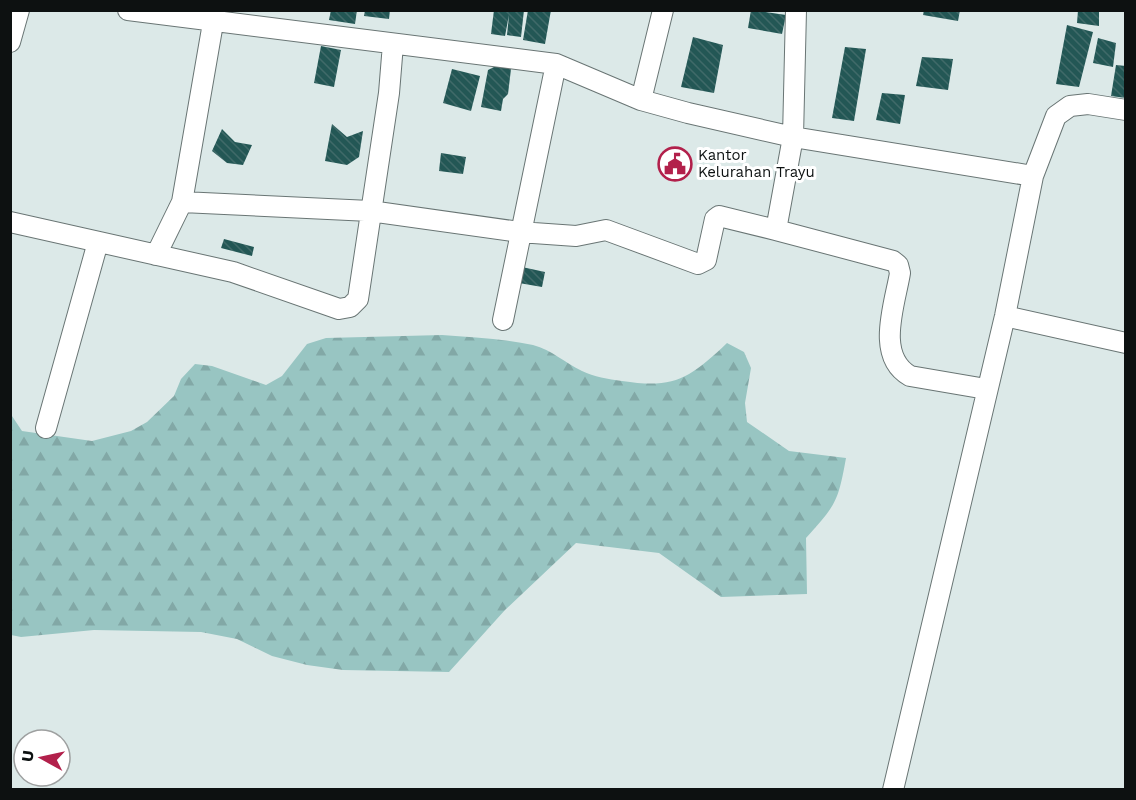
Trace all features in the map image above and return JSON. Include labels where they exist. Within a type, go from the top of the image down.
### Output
[{"type":"street","points":[[10,42],[19,10]]},
{"type":"street","points":[[129,10],[213,23],[556,64],[641,100],[793,137],[1033,176]]},
{"type":"street","points":[[641,100],[663,10]]},
{"type":"street","points":[[776,230],[782,210],[793,137],[796,10]]},
{"type":"street","points":[[156,255],[182,202],[213,23]]},
{"type":"street","points":[[10,222],[252,277],[339,309],[350,307],[358,299],[389,93],[393,44]]},
{"type":"street","points":[[503,320],[519,232],[556,64]]},
{"type":"street","points":[[893,789],[1005,316],[1033,176],[1056,116],[1070,106],[1088,104],[1125,110]]},
{"type":"street","points":[[182,202],[370,211],[519,232],[576,236],[606,230],[698,264],[706,260],[716,217],[776,230],[893,261],[898,265],[900,273],[889,337],[891,353],[900,370],[910,376],[986,389]]},
{"type":"street","points":[[46,428],[98,242]]},
{"type":"street","points":[[1005,316],[1125,343]]},
{"type":"green space","points":[[442,335],[533,345],[591,375],[655,384],[668,382],[691,373],[727,343],[744,352],[751,368],[745,403],[747,422],[789,451],[846,458],[838,494],[830,510],[806,538],[807,594],[721,597],[659,553],[576,543],[505,610],[449,672],[343,670],[307,665],[272,656],[237,639],[201,632],[94,630],[21,637],[11,635],[10,413],[22,431],[92,441],[131,431],[147,422],[174,396],[181,379],[195,364],[212,366],[266,385],[282,376],[307,344],[326,338]]},
{"type":"building","points":[[331,10],[357,10],[355,24],[329,20]]},
{"type":"building","points":[[365,10],[390,10],[389,19],[364,16]]},
{"type":"building","points":[[494,10],[524,10],[521,37],[507,35],[509,15],[505,36],[491,34]]},
{"type":"building","points":[[528,10],[551,10],[545,44],[523,40]]},
{"type":"building","points":[[751,10],[786,15],[782,34],[748,28]]},
{"type":"building","points":[[924,10],[960,10],[958,21],[923,15]]},
{"type":"building","points":[[1078,10],[1099,11],[1099,26],[1077,23]]},
{"type":"building","points":[[1067,25],[1093,32],[1079,87],[1056,84]]},
{"type":"building","points":[[693,37],[723,45],[714,93],[681,87]]},
{"type":"building","points":[[1098,38],[1116,43],[1113,67],[1093,63]]},
{"type":"building","points":[[321,46],[341,50],[334,87],[314,83]]},
{"type":"building","points":[[845,47],[866,49],[854,121],[832,118]]},
{"type":"building","points":[[922,57],[953,59],[948,90],[916,86]]},
{"type":"building","points":[[502,63],[511,69],[508,94],[503,99],[501,111],[481,107],[488,70]]},
{"type":"building","points":[[1116,65],[1126,66],[1126,98],[1111,96]]},
{"type":"building","points":[[452,69],[480,76],[471,111],[443,103]]},
{"type":"building","points":[[882,93],[905,95],[900,124],[876,120]]},
{"type":"building","points":[[332,124],[347,137],[363,131],[359,157],[347,165],[325,161]]},
{"type":"building","points":[[222,129],[235,142],[252,145],[243,165],[227,163],[212,151]]},
{"type":"building","points":[[441,153],[466,157],[463,174],[439,171]]},
{"type":"building","points":[[224,239],[254,247],[252,256],[221,248]]},
{"type":"building","points":[[522,267],[545,272],[542,287],[519,283]]},
{"type":"place","name":"Kantor Kelurahan Trayu","points":[[675,164]]}]
